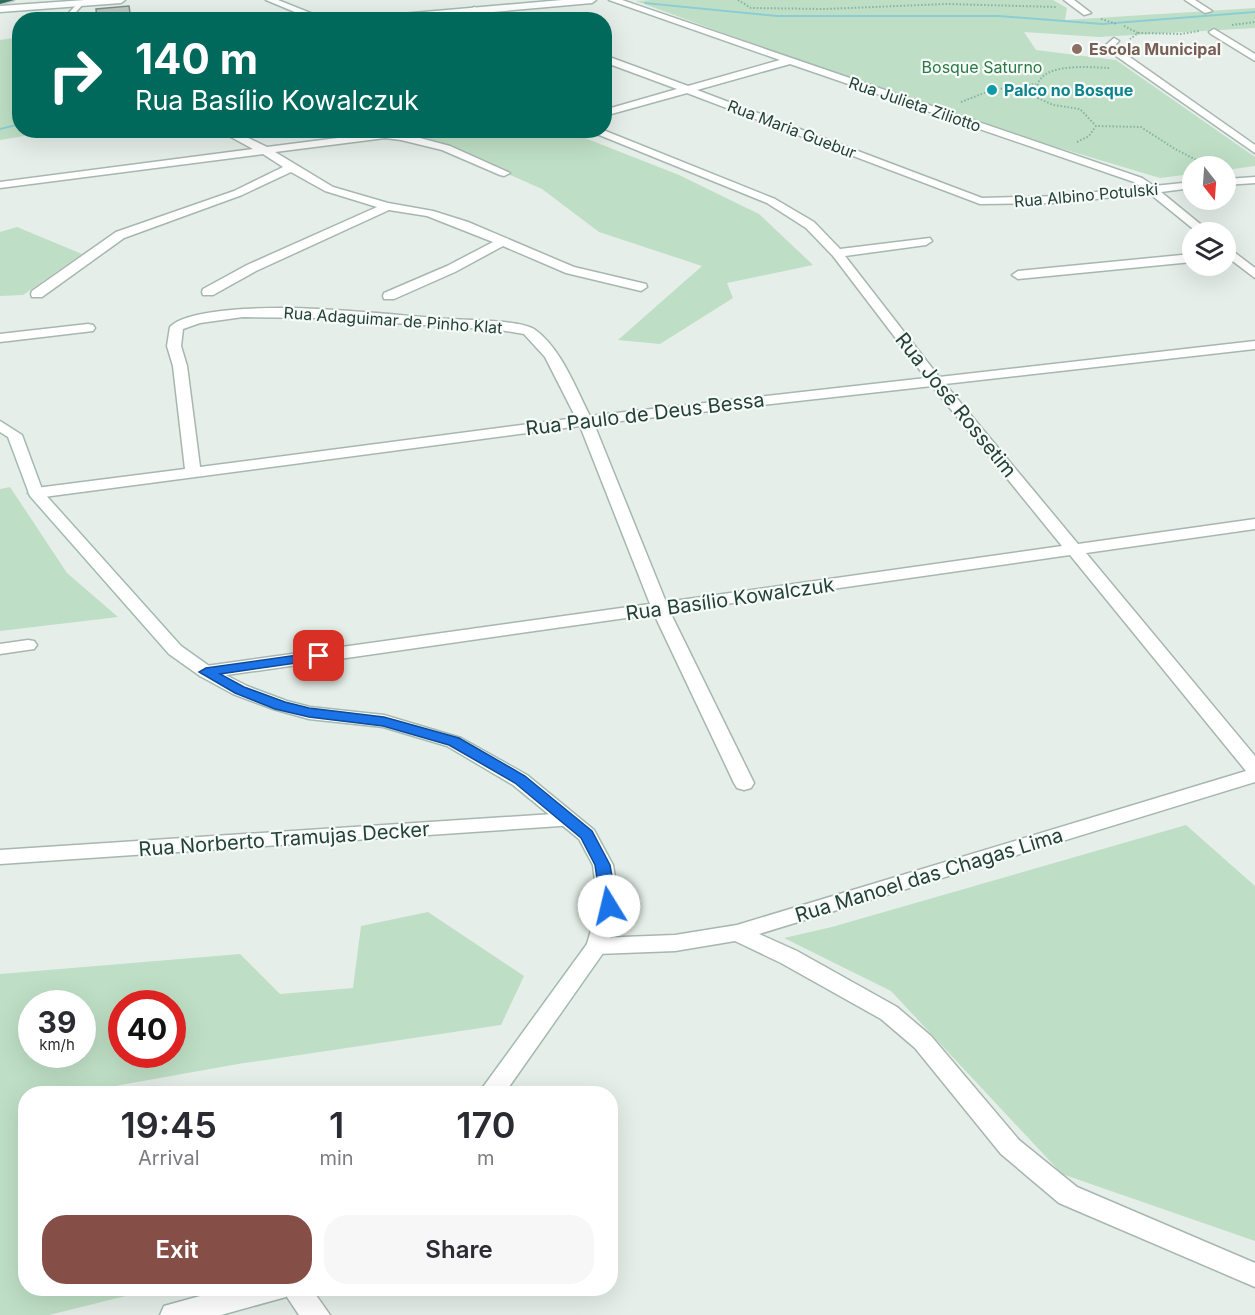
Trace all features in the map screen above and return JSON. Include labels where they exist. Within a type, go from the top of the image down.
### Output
[{"type":"highway","points":[[0,1],[10,0]]},
{"type":"street","points":[[0,9],[121,0]]},
{"type":"street","points":[[270,0],[283,2],[306,12]]},
{"type":"street","points":[[445,12],[592,0]]},
{"type":"street","name":"Rua Julieta Ziliotto","points":[[613,0],[1138,180],[1192,222]]},
{"type":"street","points":[[1068,0],[1091,15]]},
{"type":"street","points":[[1190,0],[1208,11]]},
{"type":"street","points":[[474,9],[482,12]]},
{"type":"street","points":[[1214,32],[1255,58]]},
{"type":"street","points":[[1114,40],[1109,47],[1255,150]]},
{"type":"street","name":"Rua Maria Guebur","points":[[612,61],[980,201]]},
{"type":"street","points":[[612,111],[789,61]]},
{"type":"street","points":[[239,138],[329,189],[387,206],[438,216],[570,270],[641,287]]},
{"type":"street","points":[[0,185],[361,138]]},
{"type":"street","points":[[413,138],[462,153],[504,173]]},
{"type":"street","name":"Rua José Rossetim","points":[[612,138],[771,201],[810,225],[837,253],[935,381],[1255,769]]},
{"type":"street","points":[[37,294],[120,235],[238,193],[291,168]]},
{"type":"street","points":[[1236,181],[1255,180]]},
{"type":"street","name":"Rua Albino Potulski","points":[[980,201],[1054,200],[1182,186]]},
{"type":"street","points":[[208,292],[235,274],[357,223],[387,206]]},
{"type":"street","points":[[837,253],[926,241]]},
{"type":"street","points":[[389,296],[451,269],[501,242]]},
{"type":"street","points":[[1018,275],[1182,259]]},
{"type":"street","points":[[1236,260],[1255,274]]},
{"type":"street","name":"Rua Adaguimar de Pinho Klat","points":[[193,471],[174,337],[177,327],[188,322],[244,314],[291,312],[528,331],[551,355],[585,421]]},
{"type":"street","points":[[0,338],[88,328]]},
{"type":"street","name":"Rua Paulo de Deus Bessa","points":[[36,493],[585,421],[1255,345]]},
{"type":"street","points":[[585,421],[660,608],[744,783]]},
{"type":"street","points":[[0,425],[15,435],[36,493],[175,650],[206,672],[240,690],[280,705],[309,713],[384,721],[454,742],[520,780],[587,835],[603,865],[609,906],[597,946],[496,1086]]},
{"type":"street","name":"Rua Basílio Kowalczuk","points":[[206,672],[1255,524]]},
{"type":"street","points":[[0,649],[28,645]]},
{"type":"street","name":"Rua Manoel das Chagas Lima","points":[[597,946],[675,943],[737,933],[1255,775]]},
{"type":"street","name":"Rua Norberto Tramujas Decker","points":[[0,857],[568,820]]},
{"type":"street","points":[[737,933],[789,957],[889,1013],[923,1042],[1010,1147],[1068,1195],[1255,1275]]},
{"type":"street","points":[[174,1315],[246,1296]]},
{"type":"street","points":[[301,1296],[316,1315]]},
{"type":"lane","points":[[73,12],[81,3]]},
{"type":"path","points":[[738,0],[751,8],[825,9],[946,4],[1056,7]]},
{"type":"path","points":[[1091,15],[1123,26]]},
{"type":"path","points":[[1228,25],[1255,22]]},
{"type":"path","points":[[1138,33],[1214,32]]},
{"type":"path","points":[[1141,69],[1083,66],[1052,71],[1040,77],[1036,84],[1038,99],[1053,105],[1080,109],[1096,126],[1141,127],[1189,156]]},
{"type":"path","points":[[956,104],[992,90],[1036,84]]},
{"type":"green space","name":"Bosque Saturno","points":[[1053,0],[1067,8],[1065,20],[1255,8],[1255,28],[1099,37],[1024,32],[1036,50],[1116,60],[1255,157],[1255,166],[1236,169],[1236,156],[1182,156],[1182,175],[1160,178],[939,112],[636,1]]},
{"type":"green space","points":[[12,38],[12,138],[0,140],[0,40]]},
{"type":"green space","points":[[426,138],[585,138],[679,175],[759,214],[813,265],[727,283],[733,298],[660,344],[618,340],[702,266],[599,232],[542,189]]},
{"type":"green space","points":[[17,227],[82,254],[23,295],[0,296],[0,232]]},
{"type":"green space","points":[[10,487],[67,573],[118,617],[0,631],[0,489]]},
{"type":"green space","points":[[1186,825],[1255,886],[1255,1241],[1062,1174],[891,991],[784,938],[832,927]]},
{"type":"green space","points":[[428,912],[524,976],[501,1025],[238,1064],[115,1086],[18,1086],[18,1296],[126,1296],[49,1315],[0,1315],[0,974],[240,954],[280,994],[353,988],[361,926]]},
{"type":"building","points":[[129,6],[130,12],[96,12],[96,9]]},
{"type":"waterway","points":[[645,3],[777,16],[999,16],[1102,24],[1255,12]]},
{"type":"waterway","points":[[0,129],[12,126]]},
{"type":"place","name":"Escola Municipal","points":[[1077,49]]},
{"type":"place","name":"Palco no Bosque","points":[[992,90]]},
{"type":"route","points":[[319,656],[206,672],[240,690],[280,705],[309,713],[384,721],[454,742],[520,780],[587,835],[603,865],[609,906]]}]
